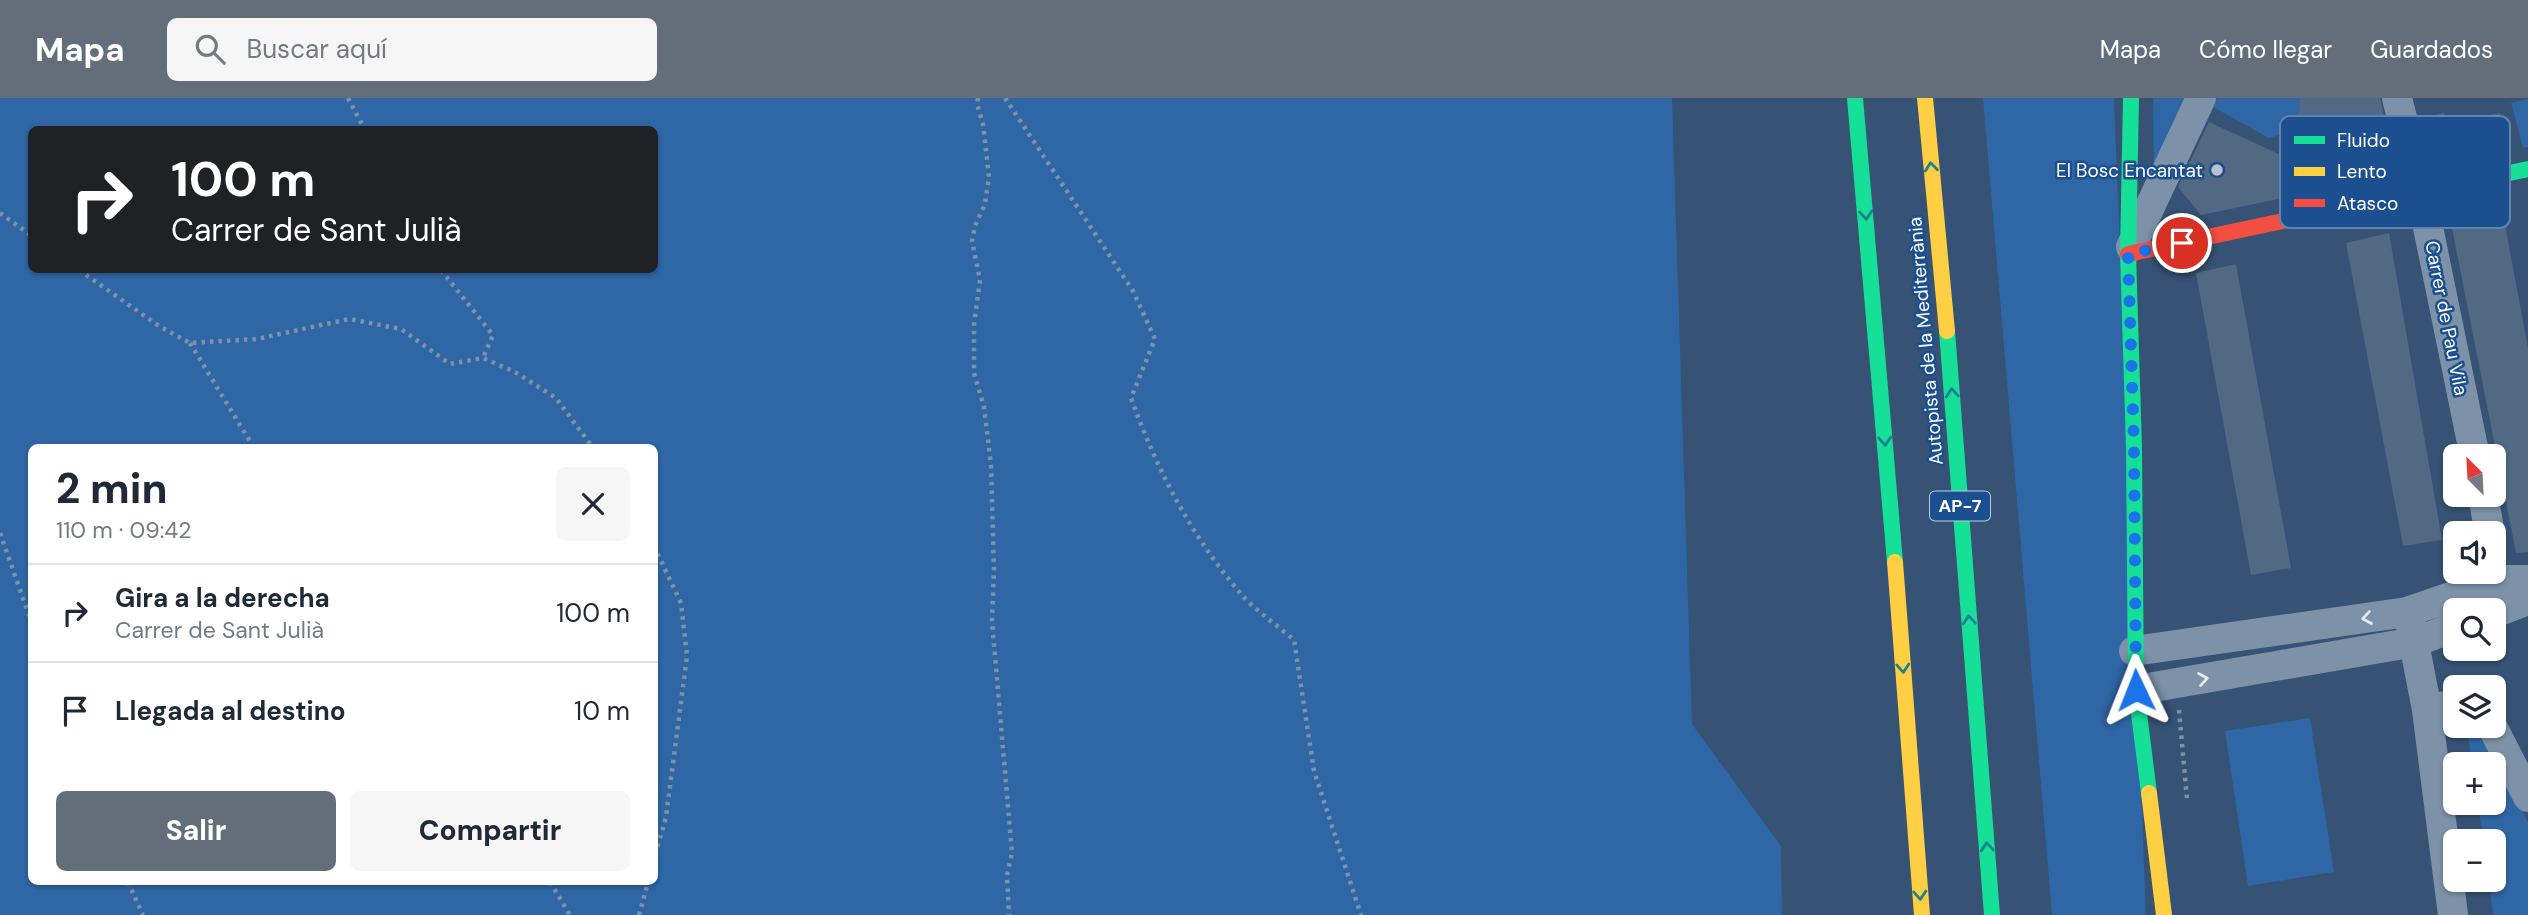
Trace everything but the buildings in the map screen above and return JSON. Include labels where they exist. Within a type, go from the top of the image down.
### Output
[{"type":"main road","points":[[1855,98],[1878,350],[1922,915]]},
{"type":"main road","name":"Autopista de la Mediterrània","points":[[1925,98],[1946,318],[1992,915]]},
{"type":"main road","points":[[2131,98],[2128,254],[2134,447],[2134,652],[2136,690],[2164,915]]},
{"type":"main road","points":[[2510,173],[2528,169]]},
{"type":"main road","points":[[2128,254],[2280,222]]},
{"type":"street","points":[[2128,254],[2201,98]]},
{"type":"street","name":"Carrer de Pau Vila","points":[[2397,98],[2402,116]]},
{"type":"street","name":"Carrer de Pau Vila","points":[[2428,228],[2472,444]]},
{"type":"street","points":[[2134,652],[2407,612],[2514,580]]},
{"type":"street","points":[[2506,608],[2528,600]]},
{"type":"street","points":[[2407,612],[2441,707],[2453,915]]},
{"type":"street","points":[[2136,690],[2416,642],[2443,632]]},
{"type":"street","points":[[2498,738],[2528,797]]},
{"type":"path","points":[[348,98],[363,126]]},
{"type":"path","points":[[978,98],[989,177],[985,204],[975,226],[972,241],[980,280],[974,325],[974,373],[985,407],[991,465],[994,569],[992,621],[1013,853],[1006,875],[1009,915]]},
{"type":"path","points":[[1005,98],[1133,291],[1154,339],[1131,398],[1150,452],[1179,509],[1242,595],[1294,640],[1314,771],[1361,915]]},
{"type":"path","points":[[0,213],[28,233]]},
{"type":"path","points":[[83,273],[159,326],[190,343],[252,444]]},
{"type":"path","points":[[443,273],[493,335],[483,358]]},
{"type":"path","points":[[190,343],[257,339],[349,319],[401,329],[450,364],[483,358],[515,372],[556,398],[590,444]]},
{"type":"path","points":[[0,533],[28,613]]},
{"type":"path","points":[[658,554],[681,603],[687,656],[666,817],[658,845]]},
{"type":"path","points":[[2178,702],[2188,812]]},
{"type":"path","points":[[129,885],[143,915]]},
{"type":"path","points":[[552,885],[570,915]]},
{"type":"path","points":[[639,915],[647,885]]},
{"type":"shaded area","points":[[0,98],[1672,98],[1692,724],[1781,846],[1782,915],[0,915]]},
{"type":"shaded area","points":[[1983,98],[2114,98],[2146,915],[2052,915]]},
{"type":"shaded area","points":[[2153,98],[2189,98],[2154,174]]},
{"type":"shaded area","points":[[2217,98],[2300,98],[2299,116],[2280,116],[2280,135],[2269,138],[2213,107]]},
{"type":"shaded area","points":[[2528,99],[2528,147],[2523,148],[2511,103]]},
{"type":"shaded area","points":[[2310,718],[2334,872],[2248,886],[2225,731]]},
{"type":"shaded area","points":[[2469,738],[2485,738],[2492,752],[2470,752]]},
{"type":"shaded area","points":[[2506,779],[2528,822],[2528,915],[2493,915],[2490,892],[2506,892],[2506,829],[2481,829],[2480,815],[2506,815]]},
{"type":"traffic: fast","points":[[1855,98],[1895,562]]},
{"type":"traffic: fast","points":[[2131,98],[2128,254],[2134,447],[2136,690],[2149,793]]},
{"type":"traffic: fast","points":[[2510,173],[2528,169]]},
{"type":"traffic: fast","points":[[1947,331],[1992,915]]},
{"type":"traffic: slow","points":[[1925,98],[1947,331]]},
{"type":"traffic: slow","points":[[1895,562],[1922,915]]},
{"type":"traffic: slow","points":[[2149,793],[2164,915]]},
{"type":"traffic: jam","points":[[2128,254],[2280,222]]},
{"type":"place","name":"El Bosc Encantat","points":[[2217,170]]},
{"type":"route","points":[[2136,690],[2134,447],[2128,254],[2182,243]]}]
